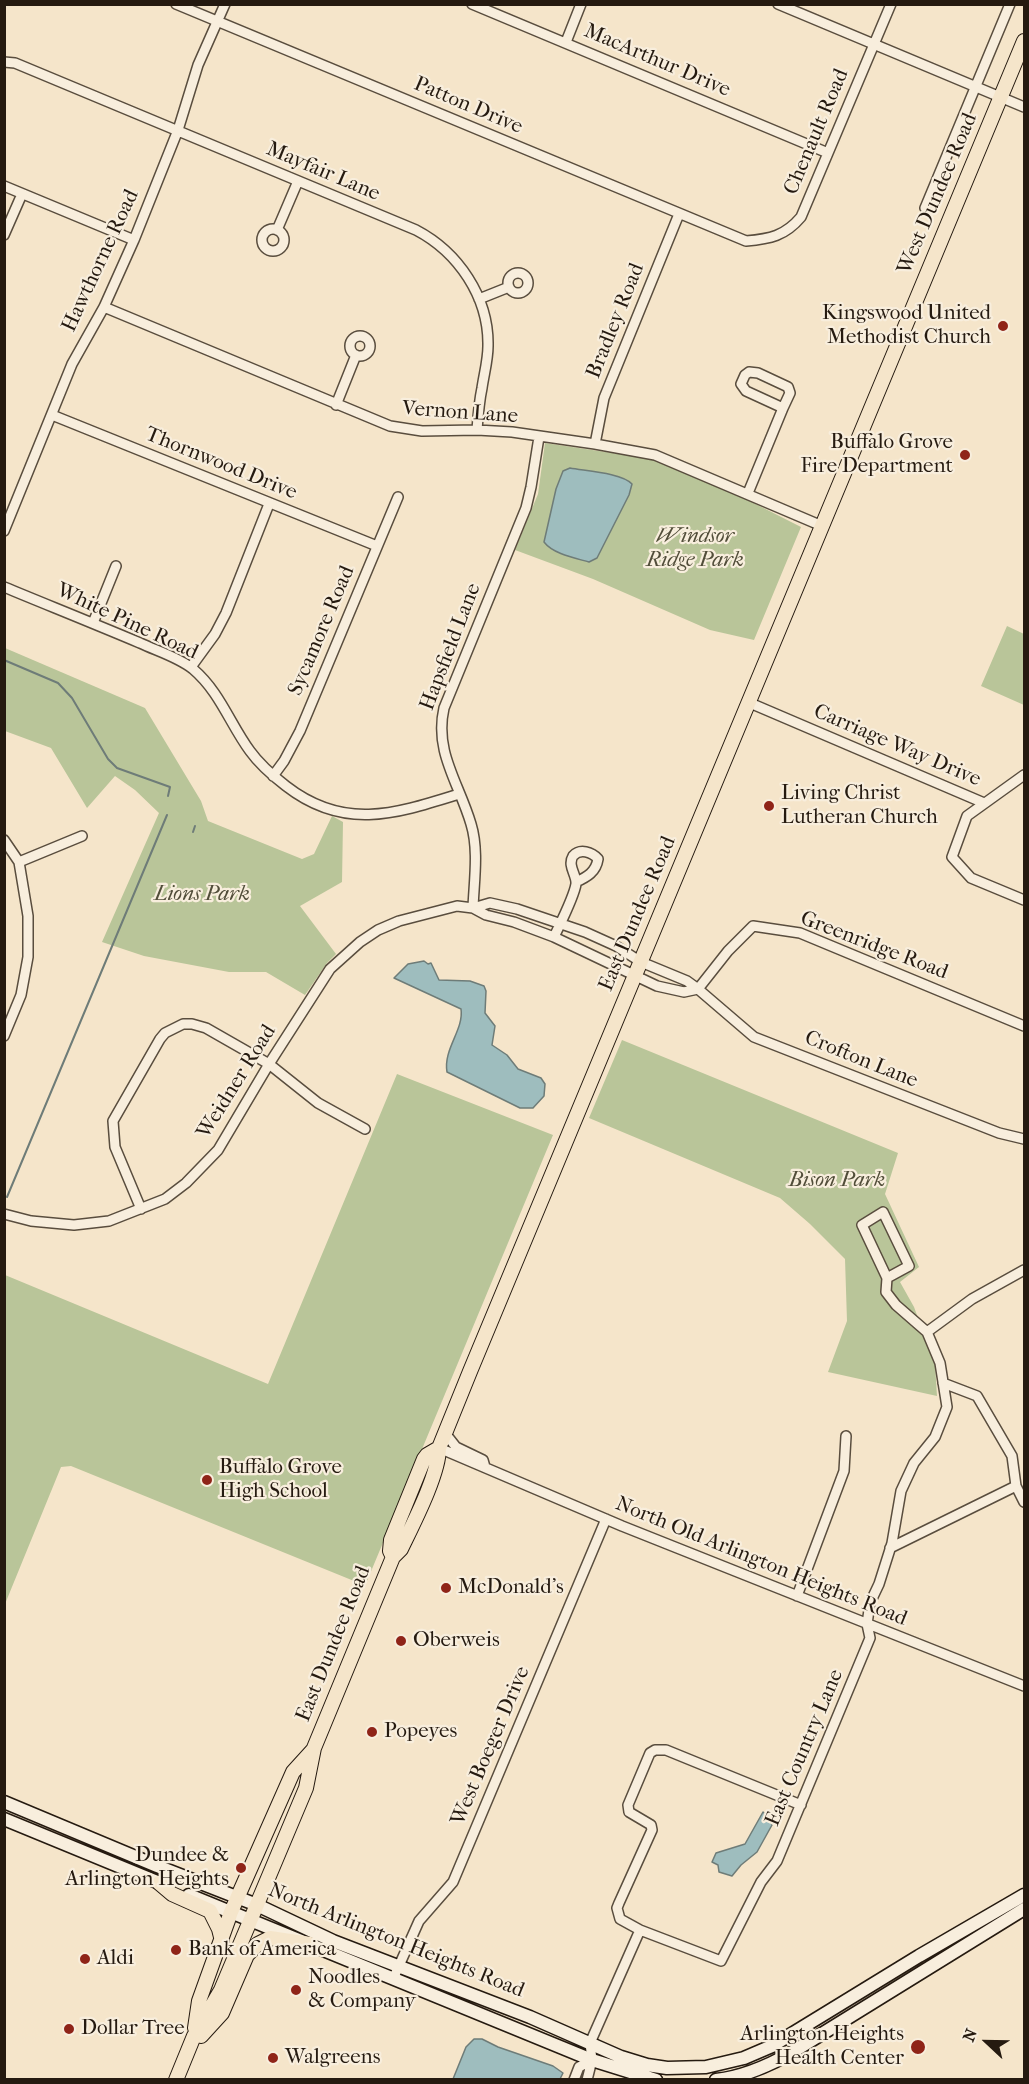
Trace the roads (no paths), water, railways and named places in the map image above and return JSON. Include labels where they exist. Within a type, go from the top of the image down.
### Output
[{"type":"main road","name":"West Dundee Road","points":[[877,397],[1024,41]]},
{"type":"main road","name":"East Dundee Road","points":[[250,1920],[306,1788],[314,1748],[393,1557],[401,1549],[414,1520],[437,1464],[439,1448],[445,1433],[877,397]]},
{"type":"main road","name":"East Dundee Road","points":[[231,1912],[293,1772],[314,1748]]},
{"type":"main road","name":"North Arlington Heights Road","points":[[4,1802],[257,1905],[592,2060],[656,2079]]},
{"type":"main road","name":"North Arlington Heights Road","points":[[4,1819],[309,1944],[530,2017],[621,2057],[667,2068],[706,2067],[744,2058],[772,2046],[1024,1895]]},
{"type":"main road","points":[[159,1883],[172,1894],[210,1911],[222,1941]]},
{"type":"main road","points":[[716,2079],[756,2070],[792,2053],[1024,1909]]},
{"type":"main road","points":[[194,2036],[199,2001],[231,1912]]},
{"type":"main road","points":[[176,2079],[194,2036],[221,1990],[250,1920]]},
{"type":"main road","points":[[188,2052],[222,2013],[247,1955],[258,1944],[270,1938],[309,1944]]},
{"type":"street","name":"Patton Drive","points":[[176,4],[746,241]]},
{"type":"street","name":"Hawthorne Road","points":[[4,531],[72,364],[104,307],[134,240],[178,130],[193,81],[216,21],[225,4]]},
{"type":"street","name":"MacArthur Drive","points":[[472,4],[828,153]]},
{"type":"street","points":[[566,42],[581,4]]},
{"type":"street","points":[[778,4],[1024,107]]},
{"type":"street","name":"Chenault Road","points":[[746,241],[768,239],[784,233],[801,217],[891,4]]},
{"type":"street","points":[[925,208],[1010,4]]},
{"type":"street","name":"Mayfair Lane","points":[[4,62],[15,63],[178,130],[434,239],[460,266],[479,299],[487,330],[488,347],[477,430]]},
{"type":"street","points":[[277,230],[298,181]]},
{"type":"street","points":[[4,186],[134,240]]},
{"type":"street","points":[[4,235],[22,194]]},
{"type":"street","name":"Bradley Road","points":[[595,444],[604,398],[680,214]]},
{"type":"street","points":[[479,299],[509,287]]},
{"type":"street","name":"Vernon Lane","points":[[104,307],[390,426],[422,432],[477,430],[595,444],[655,455],[822,526]]},
{"type":"street","points":[[336,405],[356,355]]},
{"type":"street","points":[[748,493],[790,393],[788,387],[758,373],[749,372],[745,375],[741,384],[746,391],[783,408]]},
{"type":"street","name":"Thornwood Drive","points":[[52,415],[377,546]]},
{"type":"street","name":"Hapsfield Lane","points":[[473,908],[473,834],[443,748],[440,724],[444,708],[526,508],[539,437]]},
{"type":"street","name":"Sycamore Road","points":[[273,776],[300,731],[398,497]]},
{"type":"street","points":[[191,667],[215,634],[269,504]]},
{"type":"street","points":[[93,623],[116,566]]},
{"type":"street","name":"White Pine Road","points":[[4,587],[93,623],[191,667],[214,691],[251,753],[273,776],[312,803],[337,813],[368,815],[423,805],[459,794]]},
{"type":"street","name":"Carriage Way Drive","points":[[750,704],[984,803],[1024,775]]},
{"type":"street","points":[[984,803],[968,816],[952,856],[971,878],[1024,900]]},
{"type":"street","points":[[19,862],[82,836]]},
{"type":"street","points":[[4,840],[19,862],[28,916],[28,957],[21,995],[4,1036]]},
{"type":"street","points":[[554,938],[576,882]]},
{"type":"street","name":"Weidner Road","points":[[473,908],[490,903],[517,909],[560,923],[625,950],[641,962]]},
{"type":"street","name":"Weidner Road","points":[[4,1214],[31,1221],[74,1225],[109,1221],[165,1199],[186,1183],[218,1150],[269,1064],[330,969],[360,942],[378,930],[416,915],[457,906],[473,908],[486,915],[514,922],[554,938],[635,976]]},
{"type":"street","name":"Greenridge Road","points":[[698,989],[728,951],[753,926],[800,933],[1024,1026]]},
{"type":"street","name":"Crofton Lane","points":[[641,962],[687,981],[754,1037],[999,1133],[1024,1139]]},
{"type":"street","points":[[635,976],[657,986],[684,992],[698,989]]},
{"type":"street","points":[[141,1209],[115,1147],[113,1120],[165,1033],[183,1024],[199,1026],[269,1064],[318,1103],[365,1130]]},
{"type":"street","points":[[887,1278],[909,1266],[883,1212],[862,1225],[887,1278],[886,1292],[896,1305],[927,1332],[972,1299],[1024,1270]]},
{"type":"street","name":"East Country Lane","points":[[640,1930],[721,1961],[761,1882],[777,1861],[870,1638],[867,1624],[870,1603],[879,1584],[890,1548],[901,1491],[914,1463],[935,1437],[947,1407],[940,1363],[927,1332]]},
{"type":"street","points":[[943,1383],[977,1396],[1012,1456],[1016,1486],[1024,1502]]},
{"type":"street","name":"North Old Arlington Heights Road","points":[[445,1433],[456,1447],[483,1460],[485,1467]]},
{"type":"street","points":[[796,1596],[844,1471],[846,1436]]},
{"type":"street","name":"North Old Arlington Heights Road","points":[[439,1448],[606,1519],[1024,1686]]},
{"type":"street","points":[[890,1548],[1016,1486]]},
{"type":"street","name":"West Boeger Drive","points":[[396,1971],[419,1921],[453,1882],[606,1519]]},
{"type":"street","points":[[587,2079],[592,2060],[590,2043],[640,1930],[623,1922],[618,1914],[618,1908],[652,1830],[651,1825],[629,1812],[628,1805],[650,1753],[666,1749],[801,1804]]},
{"type":"street","points":[[574,2079],[579,2067],[592,2060]]},
{"type":"water","points":[[570,468],[620,477],[632,484],[629,495],[597,558],[589,562],[559,553],[544,542],[556,489],[563,471]]},
{"type":"water","points":[[424,961],[431,963],[439,980],[470,981],[484,986],[486,991],[485,1013],[495,1026],[492,1045],[507,1055],[518,1069],[541,1078],[545,1084],[544,1096],[533,1108],[520,1108],[447,1072],[448,1055],[460,1024],[461,1009],[394,978],[408,964]]},
{"type":"water","points":[[763,1812],[769,1817],[772,1825],[757,1852],[732,1876],[719,1872],[718,1865],[712,1862],[716,1853],[745,1844]]},
{"type":"water","points":[[474,2039],[482,2039],[553,2066],[563,2073],[560,2079],[453,2079],[466,2047]]},
{"type":"waterway","points":[[4,660],[58,683],[72,698],[108,759],[117,768],[170,787],[168,796]]},
{"type":"waterway","points":[[7,1197],[167,815]]},
{"type":"waterway","points":[[193,832],[195,826]]},
{"type":"place","name":"Kingswood United Methodist Church","points":[[1003,326]]},
{"type":"place","name":"Buffalo Grove Fire Department","points":[[965,455]]},
{"type":"place","name":"Living Christ Lutheran Church","points":[[769,806]]},
{"type":"place","name":"Buffalo Grove High School","points":[[207,1480]]},
{"type":"place","name":"McDonald's","points":[[446,1588]]},
{"type":"place","name":"Oberweis","points":[[401,1641]]},
{"type":"place","name":"Popeyes","points":[[372,1732]]},
{"type":"place","name":"Dundee & Arlington Heights","points":[[241,1868]]},
{"type":"place","name":"Bank of America","points":[[176,1950]]},
{"type":"place","name":"Aldi","points":[[85,1959]]},
{"type":"place","name":"Noodles & Company","points":[[296,1990]]},
{"type":"place","name":"Dollar Tree","points":[[69,2029]]},
{"type":"place","name":"Arlington Heights Health Center","points":[[918,2047]]},
{"type":"place","name":"Walgreens","points":[[273,2058]]},
{"type":"park label","name":"Windsor Ridge Park","points":[[695,549]]},
{"type":"park label","name":"Lions Park","points":[[202,895]]},
{"type":"park label","name":"Bison Park","points":[[837,1181]]}]
